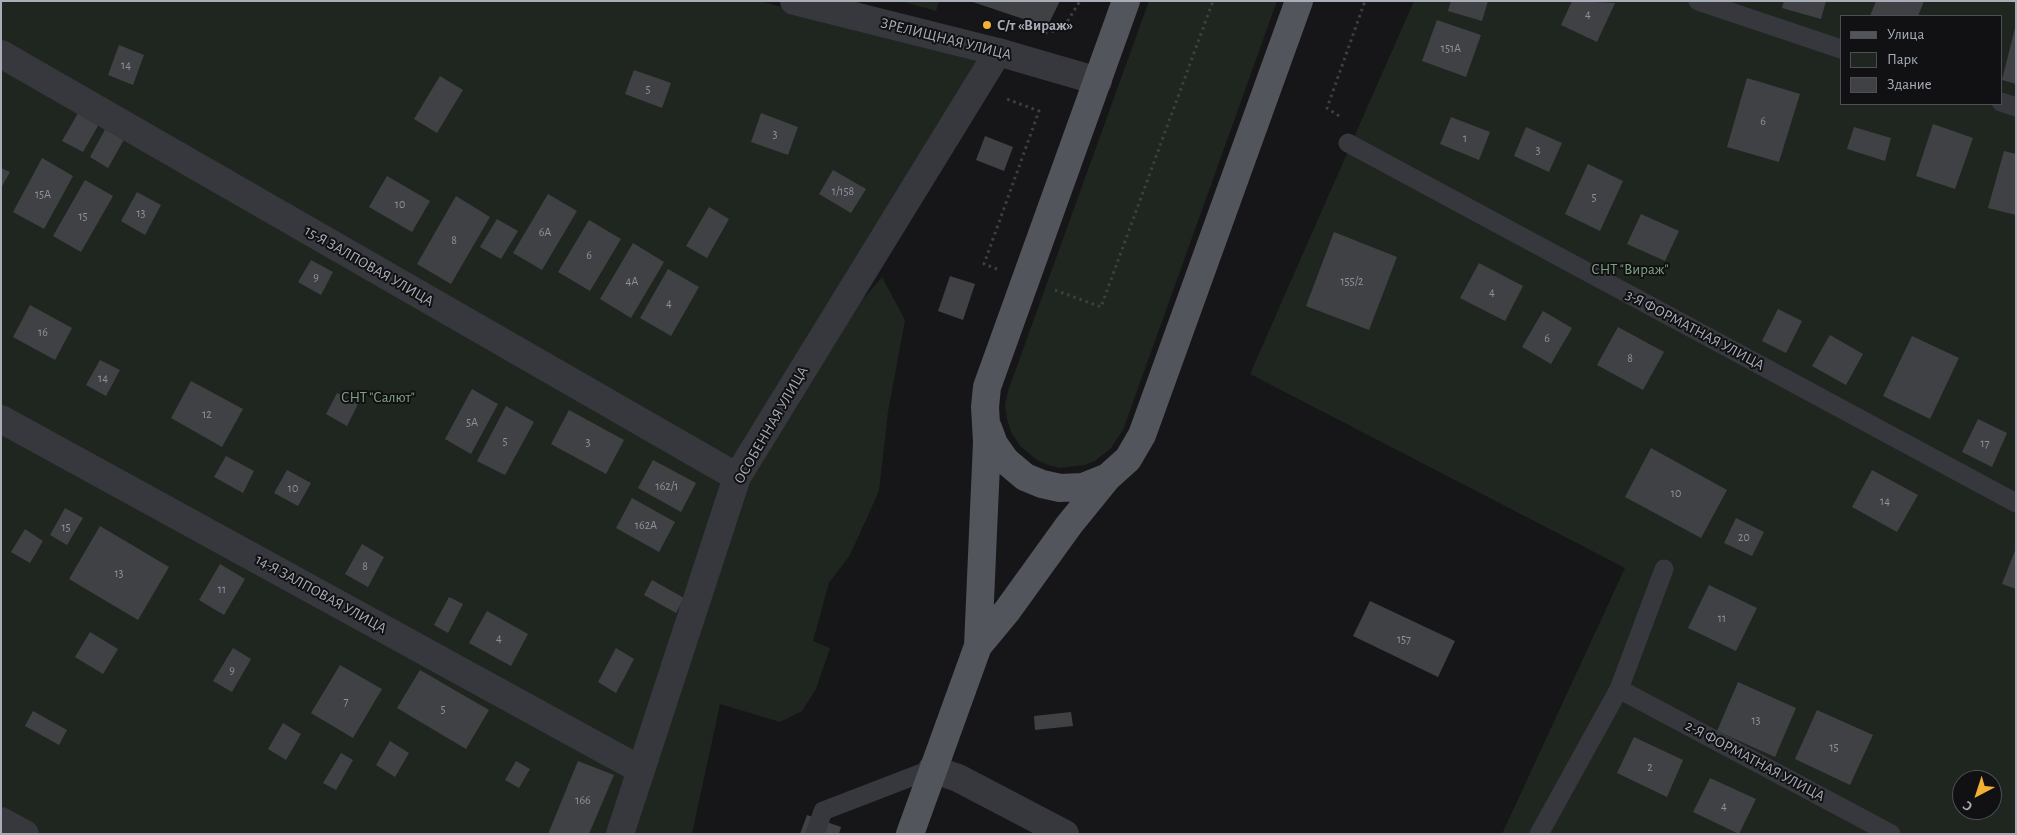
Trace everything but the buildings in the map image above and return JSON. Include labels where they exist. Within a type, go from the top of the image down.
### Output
[{"type":"main road","points":[[910,834],[978,646],[987,387],[1126,1]]},
{"type":"main road","points":[[978,646],[1008,611],[1069,525],[1108,477],[1128,460],[1142,435],[1299,1]]},
{"type":"main road","points":[[987,426],[994,444],[1006,461],[1025,477],[1042,484],[1060,488],[1083,487],[1108,477]]},
{"type":"street","name":"ЗРЕЛИЩНАЯ УЛИЦА","points":[[794,1],[998,52],[1098,81]]},
{"type":"street","name":"ОСОБЕННАЯ УЛИЦА","points":[[620,834],[737,477],[998,52]]},
{"type":"street","name":"15-Я ЗАЛПОВАЯ УЛИЦА","points":[[1,54],[737,477]]},
{"type":"street","name":"14-Я ЗАЛПОВАЯ УЛИЦА","points":[[1,418],[641,770]]},
{"type":"street","points":[[932,769],[958,778],[1065,834]]},
{"type":"street","points":[[1,821],[25,834]]},
{"type":"lane","points":[[1698,1],[1840,48]]},
{"type":"lane","points":[[2002,102],[2016,107]]},
{"type":"lane","name":"3-Я ФОРМАТНАЯ УЛИЦА","points":[[1348,143],[2016,503]]},
{"type":"lane","points":[[1539,834],[1619,689],[1664,569]]},
{"type":"lane","name":"2-Я ФОРМАТНАЯ УЛИЦА","points":[[1619,689],[1891,834]]},
{"type":"lane","points":[[815,834],[823,811],[932,769]]},
{"type":"path","points":[[1339,116],[1327,108],[1365,1]]},
{"type":"green space","name":"СНТ \"Салют\"","points":[[1,1],[760,1],[999,67],[838,328],[882,277],[905,320],[888,412],[879,491],[850,555],[829,583],[813,641],[830,648],[816,689],[802,711],[780,722],[720,704],[692,834],[1,834]]},
{"type":"green space","points":[[900,1],[939,1],[936,11]]},
{"type":"green space","points":[[1149,1],[1277,1],[1123,430],[1111,448],[1095,461],[1085,465],[1060,468],[1037,460],[1020,446],[1011,432],[1005,405],[1008,391]]},
{"type":"green space","name":"СНТ \"Вираж\"","points":[[1414,1],[2016,1],[2016,834],[1502,834],[1625,568],[1250,374]]},
{"type":"place","name":"С/т «Вираж»","points":[[987,25]]}]
